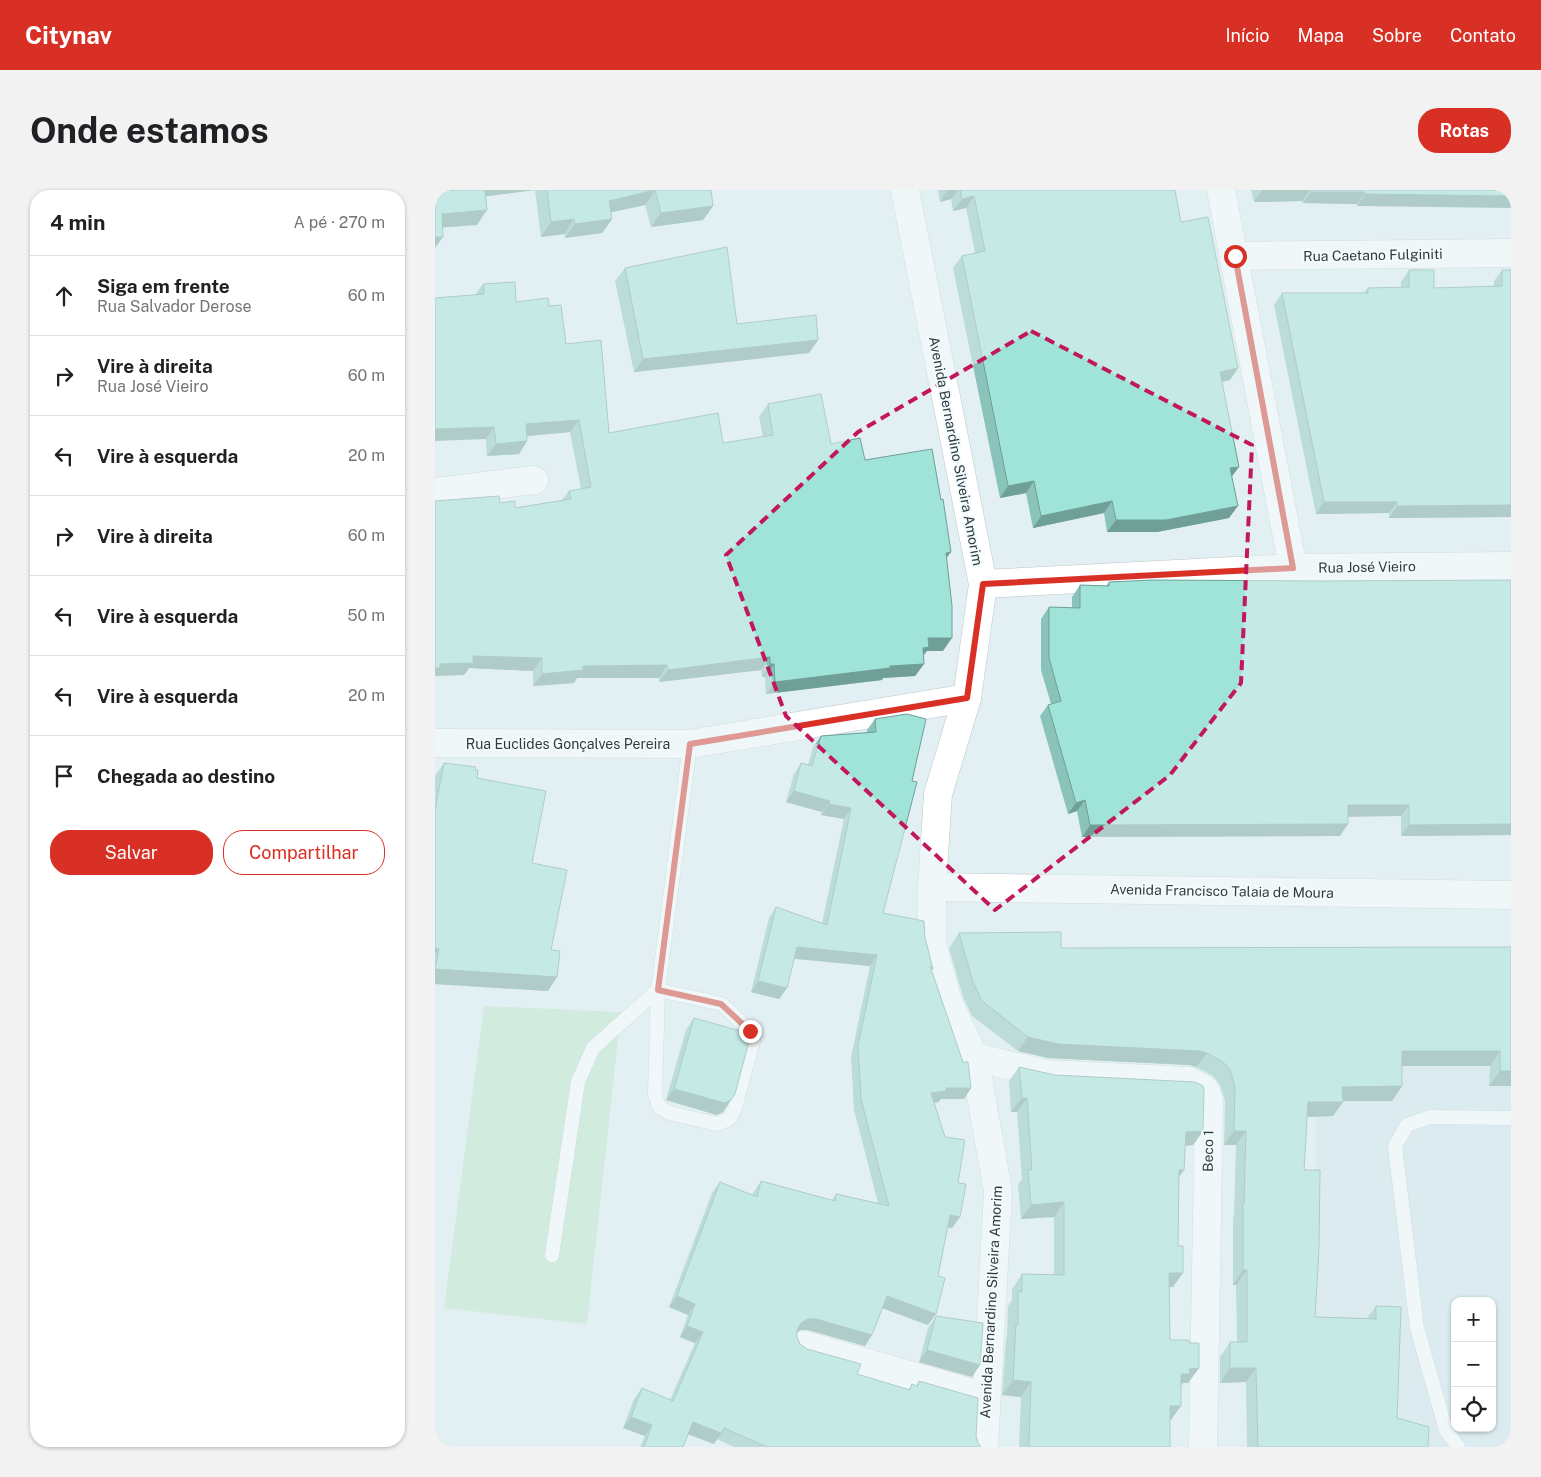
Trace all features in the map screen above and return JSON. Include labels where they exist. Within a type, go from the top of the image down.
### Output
[{"type":"street","name":"Avenida Bernardino Silveira Amorim","points":[[905,190],[983,584],[967,698],[938,794],[932,887],[932,944],[948,1002],[974,1057],[999,1191],[984,1447]]},
{"type":"street","points":[[1221,190],[1293,568]]},
{"type":"street","name":"Rua Caetano Fulginiti","points":[[1235,256],[1511,253]]},
{"type":"street","points":[[435,492],[534,480]]},
{"type":"street","name":"Rua José Vieiro","points":[[983,584],[1293,568],[1511,566]]},
{"type":"street","name":"Rua Euclides Gonçalves Pereira","points":[[435,743],[690,744],[967,698]]},
{"type":"street","name":"Avenida Francisco Talaia de Moura","points":[[932,887],[1511,894]]},
{"type":"street","name":"Beco 1","points":[[974,1057],[1046,1074],[1189,1081],[1205,1090],[1209,1101],[1203,1447]]},
{"type":"street","points":[[804,1345],[986,1397]]},
{"type":"lane","points":[[658,990],[721,1004],[750,1031],[753,1041],[735,1108],[729,1119],[717,1124],[669,1113],[659,1107],[655,1094],[658,990],[690,744]]},
{"type":"lane","points":[[553,1255],[578,1082],[593,1048],[658,990]]},
{"type":"lane","points":[[1458,1447],[1445,1430],[1417,1328],[1395,1146],[1407,1125],[1430,1117],[1511,1118]]},
{"type":"highlighted area","points":[[1031,331],[1252,445],[1241,683],[1170,775],[995,910],[786,716],[726,555],[858,432]]},
{"type":"shaded area","points":[[1511,1066],[1511,1447],[1306,1447],[1315,1299],[1317,1067]]},
{"type":"green space","points":[[484,1006],[621,1012],[587,1324],[444,1308]]},
{"type":"building","points":[[435,190],[485,190],[487,210],[442,214],[443,237],[435,237]]},
{"type":"building","points":[[547,190],[655,190],[609,201],[612,219],[575,224],[574,219],[551,222]]},
{"type":"building","points":[[655,190],[711,190],[713,206],[661,213]]},
{"type":"building","points":[[960,190],[1175,190],[1181,222],[1208,217],[1238,368],[1220,372],[1239,467],[1230,468],[1238,506],[1166,520],[1116,520],[1112,501],[1041,516],[1034,481],[1008,486],[962,256],[985,251],[974,196],[962,199]]},
{"type":"building","points":[[1311,190],[1511,190],[1511,196],[1365,194],[1365,192],[1311,192]]},
{"type":"building","points":[[727,247],[737,324],[816,315],[818,340],[643,359],[625,268]]},
{"type":"building","points":[[1409,270],[1434,270],[1434,288],[1502,286],[1502,270],[1511,270],[1511,505],[1397,506],[1397,502],[1324,502],[1282,293],[1368,293],[1368,288],[1409,287]]},
{"type":"building","points":[[515,282],[516,302],[548,298],[549,306],[561,305],[566,344],[601,340],[609,433],[718,413],[723,443],[773,435],[768,404],[821,394],[831,444],[860,438],[865,460],[932,449],[941,500],[943,499],[951,552],[946,553],[952,606],[952,638],[928,638],[929,647],[923,648],[924,664],[890,666],[890,668],[775,682],[774,664],[770,664],[770,657],[668,670],[667,665],[583,666],[583,670],[542,674],[542,658],[473,656],[473,663],[440,664],[440,668],[435,668],[435,501],[499,496],[500,503],[515,501],[515,508],[571,499],[569,491],[591,487],[579,420],[526,424],[527,441],[496,444],[494,427],[435,429],[435,298],[484,294],[483,284]]},
{"type":"building","points":[[1152,580],[1511,580],[1511,824],[1409,825],[1409,805],[1348,805],[1348,824],[1090,825],[1085,800],[1076,803],[1048,705],[1061,701],[1049,658],[1049,607],[1080,608],[1080,585],[1109,586],[1109,582]]},
{"type":"building","points":[[907,714],[926,719],[912,781],[917,782],[883,913],[924,921],[925,937],[933,969],[930,966],[963,1062],[968,1062],[971,1088],[946,1088],[946,1091],[931,1093],[945,1137],[965,1140],[958,1183],[966,1184],[960,1217],[950,1215],[938,1276],[945,1278],[936,1314],[887,1296],[872,1335],[816,1319],[808,1319],[801,1323],[797,1330],[797,1337],[800,1344],[807,1349],[861,1364],[857,1374],[910,1390],[912,1384],[918,1386],[919,1381],[978,1398],[976,1436],[981,1447],[767,1447],[724,1428],[721,1433],[693,1422],[683,1447],[644,1447],[652,1425],[631,1417],[642,1388],[673,1401],[703,1332],[687,1326],[695,1304],[677,1296],[720,1182],[757,1197],[761,1181],[835,1201],[836,1194],[889,1206],[861,1099],[858,1046],[877,955],[797,947],[787,988],[758,981],[776,907],[827,925],[851,808],[829,804],[830,801],[794,791],[801,763],[812,766],[821,736],[876,732],[875,719]]},
{"type":"building","points":[[444,763],[476,767],[475,770],[478,770],[477,778],[546,791],[532,863],[567,870],[551,950],[560,951],[557,977],[435,969],[439,949],[435,948],[435,810]]},
{"type":"building","points":[[1061,932],[1061,948],[1511,947],[1511,1071],[1500,1071],[1500,1051],[1402,1051],[1402,1086],[1342,1087],[1343,1102],[1308,1102],[1304,1170],[1320,1170],[1319,1248],[1315,1317],[1376,1319],[1376,1306],[1401,1307],[1397,1418],[1429,1427],[1428,1447],[1258,1447],[1256,1368],[1230,1368],[1230,1342],[1247,1342],[1247,1270],[1243,1270],[1246,1131],[1234,1131],[1235,1087],[1230,1070],[1223,1062],[1200,1051],[1058,1044],[1028,1037],[982,1001],[973,982],[959,933]]},
{"type":"building","points":[[694,1018],[751,1034],[735,1094],[731,1100],[725,1103],[674,1089]]},
{"type":"building","points":[[1019,1067],[1055,1075],[1195,1082],[1203,1086],[1203,1131],[1186,1132],[1184,1170],[1179,1170],[1178,1246],[1183,1246],[1183,1273],[1169,1273],[1170,1340],[1189,1340],[1189,1343],[1199,1343],[1199,1368],[1189,1369],[1190,1374],[1181,1374],[1181,1406],[1170,1406],[1170,1447],[1029,1447],[1031,1382],[1013,1380],[1016,1324],[1018,1325],[1018,1291],[1022,1292],[1022,1274],[1064,1275],[1064,1202],[1031,1205],[1028,1170],[1032,1170],[1027,1098],[1022,1098]]},
{"type":"building","points":[[936,1316],[983,1323],[980,1365],[927,1350]]},
{"type":"route","points":[[750,1031],[721,1004],[658,990],[690,744],[967,698],[983,584],[1293,568],[1235,256]]}]
